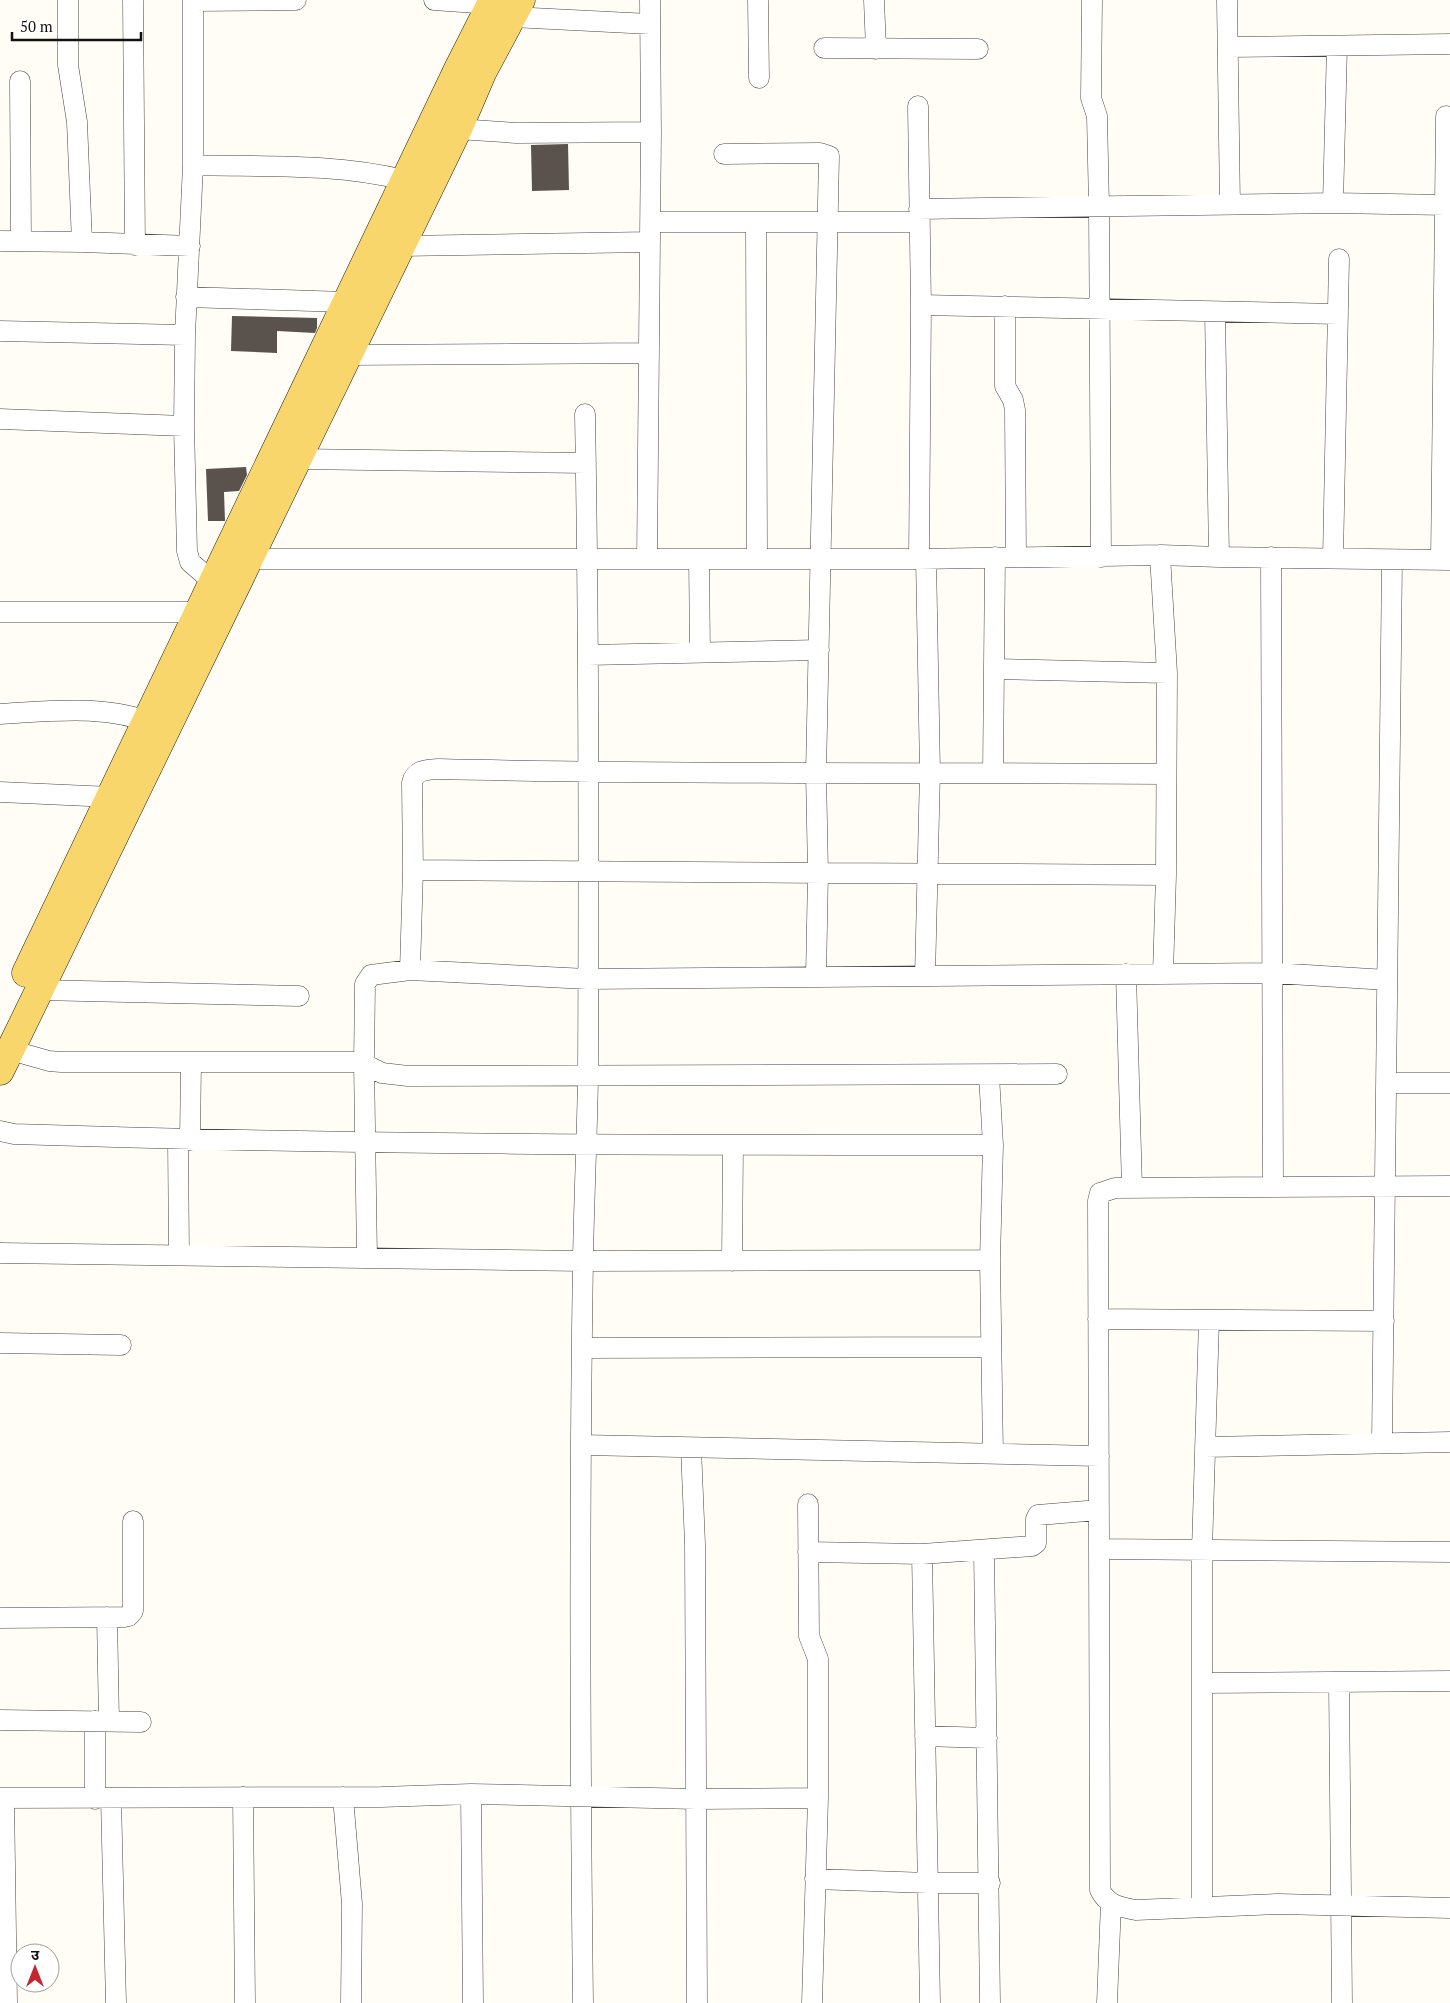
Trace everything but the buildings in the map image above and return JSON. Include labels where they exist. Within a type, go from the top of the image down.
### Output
[{"type":"main road","points":[[3,1049],[111,797],[157,725],[248,559],[458,129],[482,73],[504,5]]},
{"type":"main road","points":[[3,1049],[39,990],[157,725],[197,612],[212,580],[404,180],[504,5]]},
{"type":"street","points":[[68,0],[68,65],[78,122],[82,242]]},
{"type":"street","points":[[132,0],[135,245]]},
{"type":"street","points":[[212,580],[191,564],[188,557],[184,426],[186,297],[193,165],[193,1],[296,0]]},
{"type":"street","points":[[434,0],[504,5],[650,24]]},
{"type":"street","points":[[646,559],[650,242],[650,0]]},
{"type":"street","points":[[758,0],[759,78]]},
{"type":"street","points":[[874,0],[876,49]]},
{"type":"street","points":[[1092,0],[1091,98],[1097,116],[1099,206],[1101,557]]},
{"type":"street","points":[[1227,0],[1230,205]]},
{"type":"street","points":[[1229,48],[1450,44]]},
{"type":"street","points":[[1333,203],[1337,46]]},
{"type":"street","points":[[824,48],[978,49]]},
{"type":"street","points":[[20,81],[22,241]]},
{"type":"street","points":[[918,106],[922,559],[930,772],[925,976]]},
{"type":"street","points":[[248,559],[757,560],[1160,555],[1218,558],[1446,560],[1446,116]]},
{"type":"street","points":[[458,129],[516,133],[650,132]]},
{"type":"street","points":[[724,154],[820,153],[829,156],[816,773],[818,873],[816,976]]},
{"type":"street","points":[[193,165],[349,169],[404,180]]},
{"type":"street","points":[[650,222],[828,223],[919,215],[1099,206],[1333,203],[1446,205]]},
{"type":"street","points":[[756,223],[757,560]]},
{"type":"street","points":[[0,241],[190,246]]},
{"type":"street","points":[[401,246],[650,242]]},
{"type":"street","points":[[1332,558],[1339,259]]},
{"type":"street","points":[[186,297],[346,302]]},
{"type":"street","points":[[921,305],[1337,314]]},
{"type":"street","points":[[1005,306],[1005,386],[1013,400],[1015,410],[1016,557]]},
{"type":"street","points":[[1215,312],[1218,558]]},
{"type":"street","points":[[0,331],[185,335]]},
{"type":"street","points":[[347,354],[648,352]]},
{"type":"street","points":[[583,2003],[580,1796],[582,1348],[588,1077],[589,873],[584,414]]},
{"type":"street","points":[[0,418],[184,426]]},
{"type":"street","points":[[297,459],[586,463]]},
{"type":"street","points":[[1160,555],[1167,673],[1166,875],[1163,974]]},
{"type":"street","points":[[993,773],[995,557]]},
{"type":"street","points":[[1271,557],[1274,973],[1273,1187]]},
{"type":"street","points":[[699,559],[700,652]]},
{"type":"street","points":[[1382,1443],[1392,560]]},
{"type":"street","points":[[0,612],[197,612]]},
{"type":"street","points":[[588,654],[819,650]]},
{"type":"street","points":[[994,669],[1167,673]]},
{"type":"street","points":[[0,714],[81,711],[109,713],[157,725]]},
{"type":"street","points":[[410,970],[413,870],[412,783],[414,776],[420,771],[439,769],[587,772],[1166,774]]},
{"type":"street","points":[[0,792],[111,797]]},
{"type":"street","points":[[413,870],[589,873],[929,872],[1166,875]]},
{"type":"street","points":[[367,1258],[364,1064],[365,984],[371,975],[410,970],[587,979],[1274,973],[1387,980]]},
{"type":"street","points":[[1126,974],[1132,1188]]},
{"type":"street","points":[[39,990],[299,996]]},
{"type":"street","points":[[3,1049],[49,1061],[61,1062],[364,1064],[382,1073],[408,1076],[588,1077],[1057,1074]]},
{"type":"street","points":[[179,1255],[184,1140],[191,1063]]},
{"type":"street","points":[[989,1075],[993,1145],[990,1260],[993,1454]]},
{"type":"street","points":[[1386,1083],[1450,1083]]},
{"type":"street","points":[[0,1131],[14,1134],[184,1140],[733,1145],[993,1145]]},
{"type":"street","points":[[732,1261],[733,1145]]},
{"type":"street","points":[[1450,1186],[1132,1188],[1107,1190],[1100,1193],[1098,1201],[1100,1885],[1102,1894],[1118,1907],[1136,1910],[1278,1904],[1450,1908]]},
{"type":"street","points":[[0,1253],[583,1261],[990,1260]]},
{"type":"street","points":[[1098,1319],[1384,1321]]},
{"type":"street","points":[[1202,1907],[1202,1550],[1209,1320]]},
{"type":"street","points":[[0,1343],[121,1345]]},
{"type":"street","points":[[582,1348],[991,1347]]},
{"type":"street","points":[[1205,1447],[1450,1442]]},
{"type":"street","points":[[582,1445],[1099,1456]]},
{"type":"street","points":[[691,1448],[695,1544],[697,2003]]},
{"type":"street","points":[[808,1504],[810,1636],[818,1659],[818,1798],[812,2003]]},
{"type":"street","points":[[808,1552],[922,1554],[1035,1545],[1036,1519],[1040,1515],[1099,1510]]},
{"type":"street","points":[[0,1618],[129,1616],[133,1611],[133,1520]]},
{"type":"street","points":[[1099,1549],[1450,1552]]},
{"type":"street","points":[[984,1550],[990,1883],[990,2003]]},
{"type":"street","points":[[922,1554],[930,2003]]},
{"type":"street","points":[[107,1617],[102,1721],[103,1799],[116,2003]]},
{"type":"street","points":[[1202,1683],[1450,1681]]},
{"type":"street","points":[[1339,1682],[1342,2003]]},
{"type":"street","points":[[0,1720],[142,1722]]},
{"type":"street","points":[[925,1736],[987,1738]]},
{"type":"street","points":[[471,1794],[473,2003]]},
{"type":"street","points":[[7,2003],[2,1798],[343,1797],[471,1794],[697,1799],[818,1798]]},
{"type":"street","points":[[243,1797],[245,2003]]},
{"type":"street","points":[[343,1797],[352,1904],[351,2003]]},
{"type":"street","points":[[816,1879],[990,1883]]},
{"type":"street","points":[[1107,2003],[1111,1903]]}]
